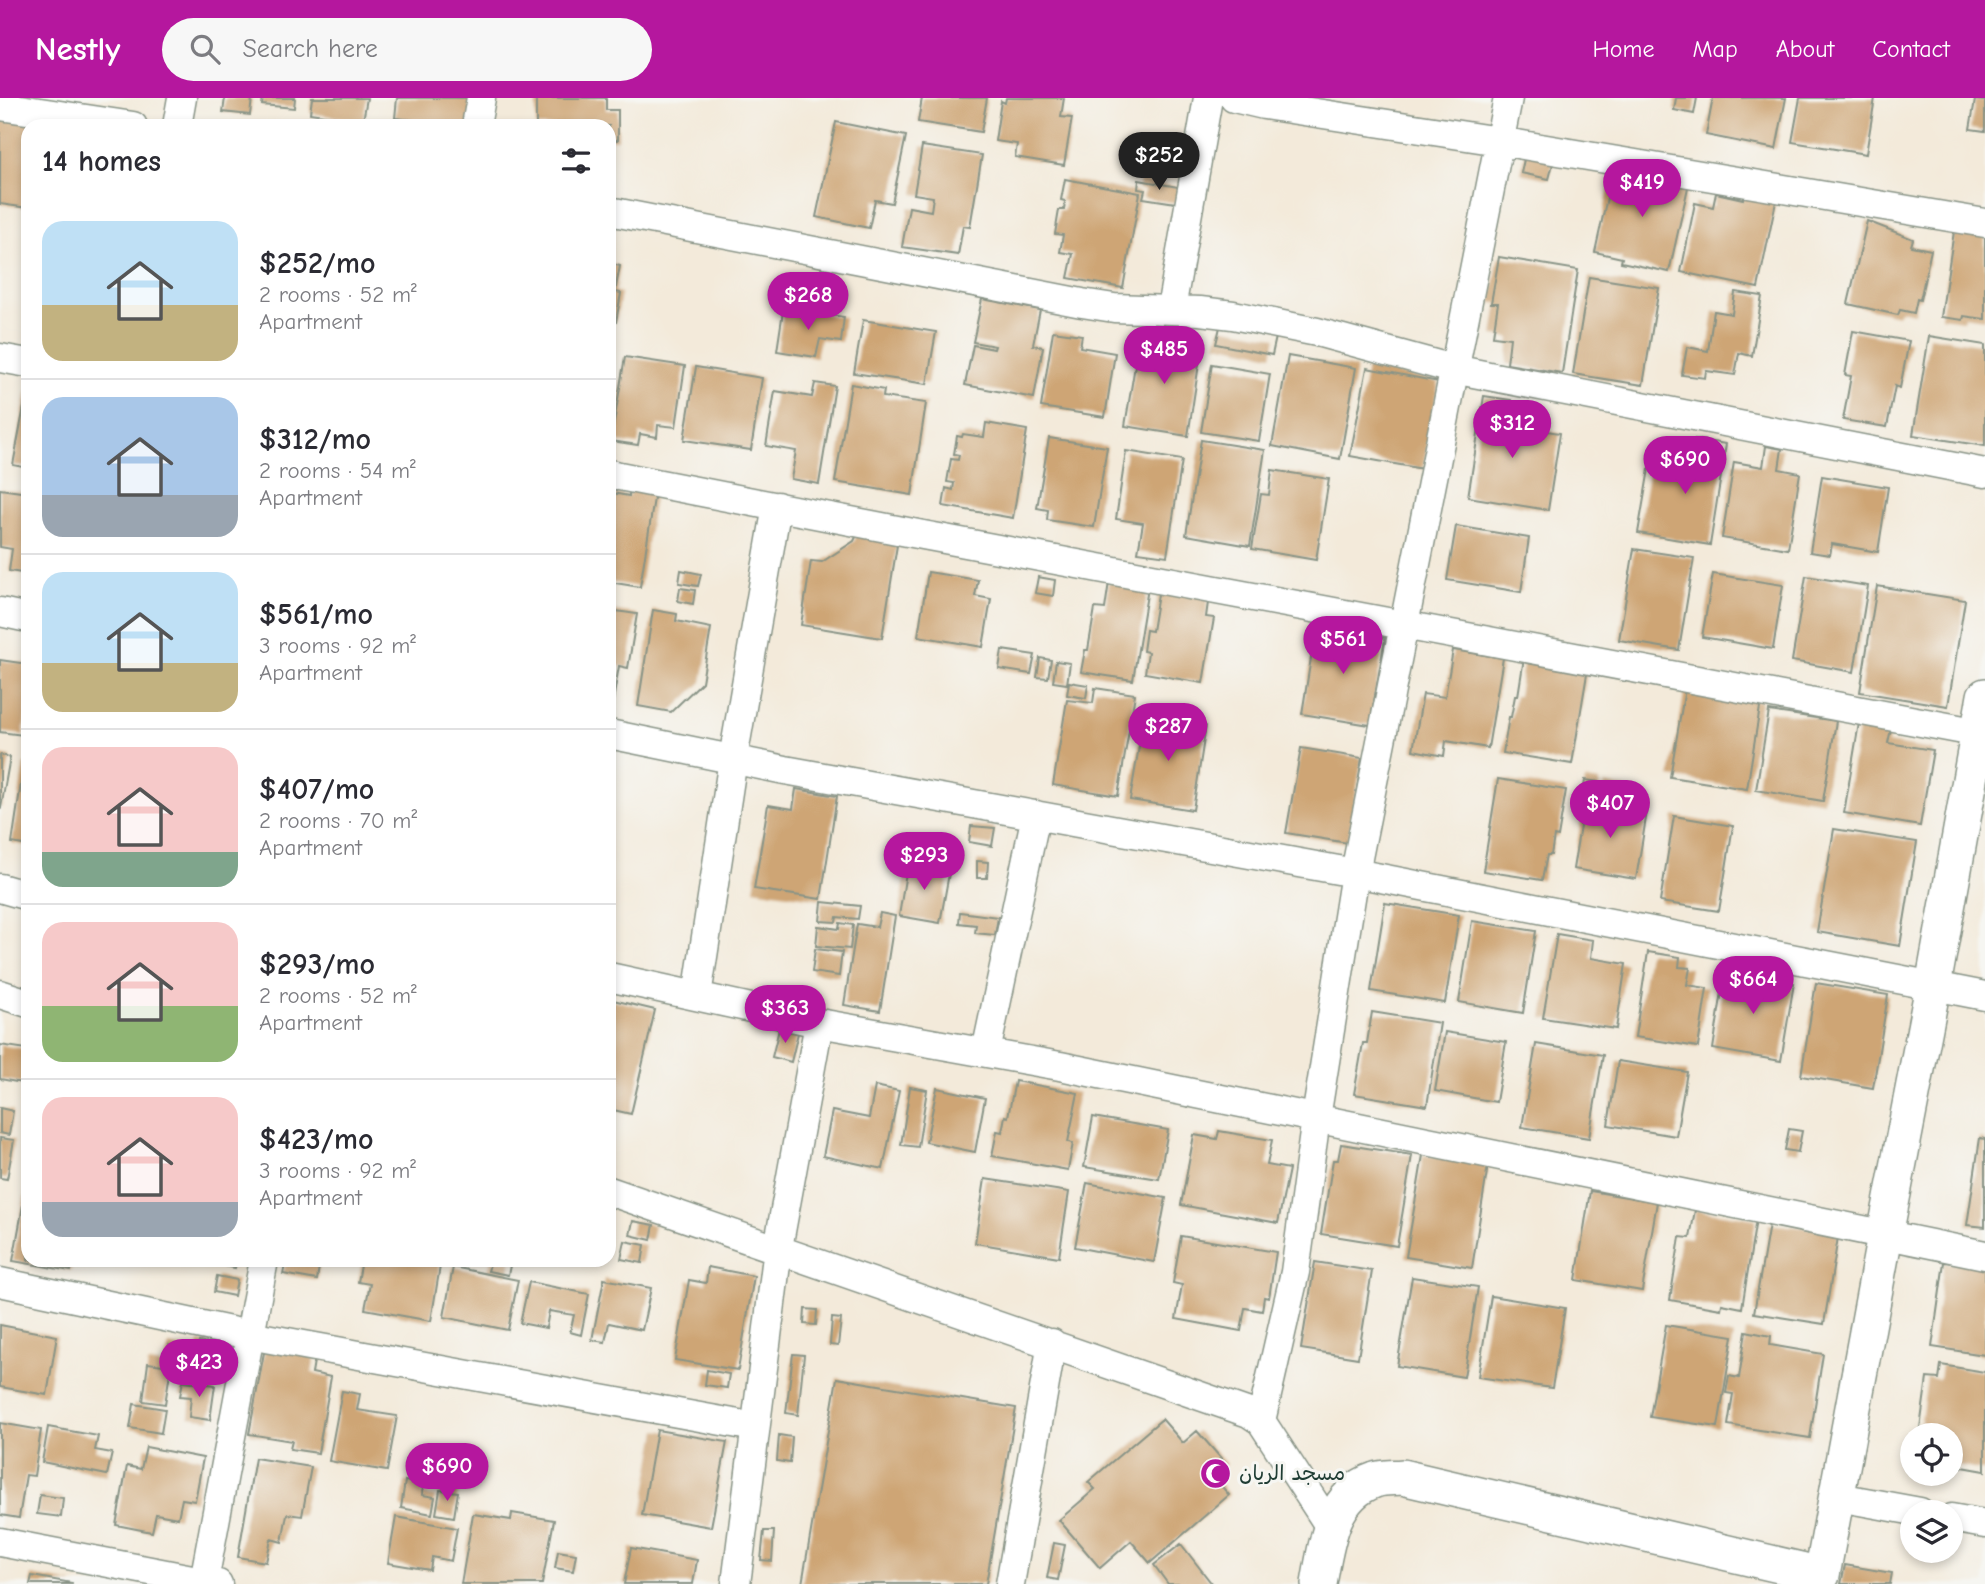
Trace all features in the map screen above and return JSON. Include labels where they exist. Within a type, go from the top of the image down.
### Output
[{"type":"street","points":[[178,119],[182,98]]},
{"type":"street","points":[[477,119],[481,98]]},
{"type":"street","points":[[1171,309],[1208,98]]},
{"type":"street","points":[[1234,98],[1985,223]]},
{"type":"street","points":[[1261,1421],[1295,1272],[1316,1118],[1355,873],[1508,98]]},
{"type":"street","points":[[0,107],[84,119]]},
{"type":"street","points":[[616,212],[1082,303],[1233,315],[1317,332],[1453,369],[1985,473]]},
{"type":"street","points":[[0,358],[21,362]]},
{"type":"street","points":[[616,475],[923,536],[1982,733]]},
{"type":"street","points":[[697,996],[733,759],[777,506]]},
{"type":"street","points":[[0,612],[21,616]]},
{"type":"street","points":[[1319,1584],[1330,1527],[1352,1493],[1376,1479],[1402,1477],[1822,1580],[1885,1235],[1982,733],[1985,696]]},
{"type":"street","points":[[616,735],[1036,816],[1355,873],[1985,996]]},
{"type":"street","points":[[986,1052],[1036,816]]},
{"type":"street","points":[[0,888],[21,893]]},
{"type":"street","points":[[616,979],[819,1023],[986,1052],[1985,1255]]},
{"type":"street","points":[[0,994],[21,1001]]},
{"type":"street","points":[[736,1584],[778,1248],[819,1023]]},
{"type":"street","points":[[616,1193],[1249,1413],[1261,1421],[1330,1527]]},
{"type":"street","points":[[0,1542],[211,1583],[249,1335],[263,1267]]},
{"type":"street","points":[[0,1282],[249,1335],[755,1427]]},
{"type":"street","points":[[1010,1584],[1052,1343]]},
{"type":"street","points":[[1838,1497],[1900,1508]]},
{"type":"street","points":[[1963,1520],[1985,1524]]},
{"type":"building","points":[[225,98],[252,98],[250,115],[223,112]]},
{"type":"building","points":[[263,98],[295,98],[294,108],[262,105]]},
{"type":"building","points":[[312,98],[367,98],[363,119],[310,113]]},
{"type":"building","points":[[397,98],[472,98],[470,119],[395,118]]},
{"type":"building","points":[[536,98],[606,98],[606,110],[618,110],[618,140],[616,119],[536,119]]},
{"type":"building","points":[[922,98],[987,98],[981,132],[918,122]]},
{"type":"building","points":[[1006,98],[1064,98],[1061,117],[1072,118],[1064,165],[1015,157],[1017,144],[995,141],[1001,101],[1005,103]]},
{"type":"building","points":[[1676,98],[1697,98],[1694,114],[1674,110]]},
{"type":"building","points":[[1713,98],[1786,98],[1776,149],[1706,135]]},
{"type":"building","points":[[1800,98],[1875,98],[1866,154],[1792,142]]},
{"type":"building","points":[[1975,100],[1985,101],[1985,131],[1970,129]]},
{"type":"building","points":[[0,112],[24,119],[21,119],[21,207],[0,204]]},
{"type":"building","points":[[836,122],[906,136],[892,203],[875,200],[869,228],[816,217]]},
{"type":"building","points":[[922,146],[982,155],[970,227],[963,226],[958,255],[902,247],[909,207],[931,211],[933,197],[914,194]]},
{"type":"building","points":[[1526,150],[1555,156],[1549,179],[1521,173]]},
{"type":"building","points":[[1614,166],[1689,183],[1669,272],[1621,262],[1622,258],[1595,252]]},
{"type":"building","points":[[1065,179],[1140,193],[1123,288],[1068,278],[1073,254],[1060,252],[1063,235],[1055,234],[1059,210],[1064,210],[1065,201],[1061,200]]},
{"type":"building","points":[[1139,180],[1178,187],[1176,203],[1143,198],[1145,190],[1138,189]]},
{"type":"building","points":[[1746,185],[1778,192],[1758,288],[1681,272],[1695,203],[1713,207],[1716,193],[1743,199]]},
{"type":"building","points":[[1867,221],[1913,239],[1911,246],[1931,250],[1920,300],[1917,299],[1914,313],[1900,310],[1898,315],[1848,304]]},
{"type":"building","points":[[1955,225],[1985,230],[1985,319],[1941,317]]},
{"type":"building","points":[[1499,257],[1578,270],[1562,373],[1507,364],[1510,338],[1493,336],[1498,303],[1491,303]]},
{"type":"building","points":[[616,265],[620,266],[616,287]]},
{"type":"building","points":[[1589,277],[1659,288],[1643,385],[1573,374]]},
{"type":"building","points":[[616,292],[621,293],[616,322]]},
{"type":"building","points":[[1735,292],[1762,296],[1752,356],[1739,353],[1735,375],[1706,371],[1705,378],[1682,375],[1687,347],[1708,351],[1714,311],[1732,314]]},
{"type":"building","points":[[982,299],[1040,310],[1033,345],[1043,347],[1034,398],[965,385],[973,345],[994,349],[995,346],[973,342]]},
{"type":"building","points":[[783,311],[810,316],[811,312],[844,317],[841,342],[820,339],[816,357],[777,351]]},
{"type":"building","points":[[863,320],[936,332],[927,384],[854,373]]},
{"type":"building","points":[[1220,327],[1276,337],[1272,355],[1216,344]]},
{"type":"building","points":[[1053,331],[1082,335],[1080,347],[1115,353],[1105,417],[1041,407]]},
{"type":"building","points":[[1853,331],[1909,341],[1900,388],[1895,386],[1887,427],[1843,420],[1851,376],[1845,375]]},
{"type":"building","points":[[1156,332],[1186,337],[1184,348],[1201,351],[1188,436],[1125,426],[1139,341],[1155,343]]},
{"type":"building","points":[[1929,336],[1985,345],[1985,446],[1913,435]]},
{"type":"building","points":[[1288,356],[1356,368],[1340,459],[1272,446]]},
{"type":"building","points":[[625,357],[685,366],[676,427],[658,425],[657,437],[640,434],[638,445],[616,442],[616,411]]},
{"type":"building","points":[[1212,364],[1270,374],[1259,441],[1201,432]]},
{"type":"building","points":[[696,367],[762,378],[751,450],[684,440]]},
{"type":"building","points":[[1367,368],[1439,382],[1423,469],[1350,456]]},
{"type":"building","points":[[815,383],[835,386],[819,484],[791,479],[796,451],[766,446],[775,391],[812,397]]},
{"type":"building","points":[[851,384],[884,390],[883,397],[926,403],[912,495],[835,482]]},
{"type":"building","points":[[1484,396],[1511,400],[1508,425],[1560,433],[1548,510],[1468,497]]},
{"type":"building","points":[[21,423],[21,467],[13,465]]},
{"type":"building","points":[[986,423],[1027,430],[1013,518],[943,506],[946,488],[953,490],[954,483],[947,482],[951,459],[958,460],[959,455],[954,454],[957,436],[962,437],[963,434],[984,437]]},
{"type":"building","points":[[1049,438],[1107,447],[1094,527],[1047,520],[1048,510],[1037,508]]},
{"type":"building","points":[[1695,439],[1726,444],[1710,545],[1638,533],[1649,469],[1668,473],[1670,458],[1683,460],[1685,451],[1693,453]]},
{"type":"building","points":[[1201,440],[1265,450],[1250,546],[1186,535]]},
{"type":"building","points":[[1766,446],[1782,449],[1779,469],[1800,473],[1788,549],[1722,538],[1734,462],[1763,467]]},
{"type":"building","points":[[1126,451],[1182,460],[1167,556],[1138,552],[1143,523],[1116,519]]},
{"type":"building","points":[[1272,470],[1329,479],[1316,560],[1252,549],[1261,494],[1269,495]]},
{"type":"building","points":[[1822,476],[1888,487],[1878,552],[1832,544],[1830,555],[1810,552]]},
{"type":"building","points":[[630,488],[655,492],[640,587],[616,583],[616,494],[629,496]]},
{"type":"building","points":[[0,489],[21,492],[21,573],[9,571],[12,549],[0,547]]},
{"type":"building","points":[[1456,526],[1529,538],[1521,592],[1447,580]]},
{"type":"building","points":[[858,533],[898,539],[882,638],[801,625],[811,561],[822,562],[854,541]]},
{"type":"building","points":[[1634,549],[1694,558],[1679,650],[1619,640]]},
{"type":"building","points":[[681,570],[701,574],[698,586],[679,583]]},
{"type":"building","points":[[928,572],[978,580],[975,596],[991,599],[983,647],[918,636]]},
{"type":"building","points":[[1713,574],[1783,585],[1773,649],[1702,637]]},
{"type":"building","points":[[1806,576],[1868,586],[1854,672],[1792,661]]},
{"type":"building","points":[[1038,577],[1055,580],[1053,596],[1035,593]]},
{"type":"building","points":[[1109,582],[1148,588],[1133,680],[1081,672],[1085,650],[1088,650],[1095,608],[1105,609]]},
{"type":"building","points":[[1877,586],[1965,600],[1948,706],[1860,692]]},
{"type":"building","points":[[680,588],[695,590],[693,604],[678,601]]},
{"type":"building","points":[[1159,588],[1209,595],[1206,617],[1214,618],[1203,683],[1145,673],[1148,652],[1143,651],[1146,630],[1152,631]]},
{"type":"building","points":[[653,610],[677,614],[676,621],[711,628],[702,682],[671,712],[638,706]]},
{"type":"building","points":[[616,611],[637,614],[628,668],[619,666],[616,684]]},
{"type":"building","points":[[1316,627],[1385,638],[1370,725],[1302,714]]},
{"type":"building","points":[[1002,650],[1035,655],[1031,674],[999,669]]},
{"type":"building","points":[[1453,650],[1503,658],[1488,748],[1446,741],[1444,756],[1413,750],[1423,694],[1445,697]]},
{"type":"building","points":[[1040,658],[1051,660],[1048,678],[1037,677]]},
{"type":"building","points":[[1524,658],[1588,668],[1572,764],[1503,753],[1509,717],[1515,696],[1518,696]]},
{"type":"building","points":[[0,660],[21,663],[21,735],[0,732]]},
{"type":"building","points":[[1056,661],[1070,663],[1067,684],[1053,682]]},
{"type":"building","points":[[1069,682],[1088,685],[1086,698],[1067,695]]},
{"type":"building","points":[[1095,688],[1135,694],[1118,796],[1053,785],[1067,700],[1093,703]]},
{"type":"building","points":[[1685,689],[1761,701],[1747,789],[1670,777]]},
{"type":"building","points":[[1769,711],[1836,721],[1823,801],[1756,790]]},
{"type":"building","points":[[1144,717],[1206,726],[1193,810],[1130,800]]},
{"type":"building","points":[[1859,723],[1891,729],[1888,743],[1933,750],[1920,826],[1844,813]]},
{"type":"building","points":[[1301,748],[1362,758],[1348,843],[1286,833]]},
{"type":"building","points":[[0,755],[10,757],[1,808],[0,807]]},
{"type":"building","points":[[1498,779],[1566,790],[1558,837],[1554,836],[1551,855],[1547,855],[1542,880],[1483,871]]},
{"type":"building","points":[[1585,780],[1600,782],[1598,796],[1583,794]]},
{"type":"building","points":[[21,784],[21,845],[12,843]]},
{"type":"building","points":[[1605,784],[1627,789],[1625,800],[1603,796]]},
{"type":"building","points":[[796,789],[837,796],[821,899],[754,889],[768,805],[793,809]]},
{"type":"building","points":[[1584,802],[1647,812],[1636,879],[1573,869]]},
{"type":"building","points":[[1674,816],[1733,826],[1719,911],[1660,902]]},
{"type":"building","points":[[971,826],[995,828],[992,846],[969,842]]},
{"type":"building","points":[[1834,829],[1917,842],[1900,946],[1817,932]]},
{"type":"building","points":[[908,860],[950,868],[940,923],[899,916]]},
{"type":"building","points":[[977,861],[988,862],[987,878],[977,878]]},
{"type":"building","points":[[822,902],[860,906],[858,919],[837,917],[836,922],[820,921]]},
{"type":"building","points":[[1385,903],[1459,915],[1445,1003],[1371,991]]},
{"type":"building","points":[[960,912],[998,917],[995,935],[975,933],[976,925],[959,923]]},
{"type":"building","points":[[880,913],[895,916],[880,1011],[844,1005],[857,924],[877,927]]},
{"type":"building","points":[[1472,921],[1536,931],[1523,1013],[1459,1002]]},
{"type":"building","points":[[840,923],[853,925],[850,949],[816,946],[818,926],[839,929]]},
{"type":"building","points":[[1557,934],[1593,940],[1591,958],[1626,964],[1616,1029],[1543,1018]]},
{"type":"building","points":[[815,949],[842,952],[839,976],[812,972]]},
{"type":"building","points":[[1648,952],[1680,957],[1679,967],[1690,968],[1687,985],[1707,988],[1698,1047],[1635,1037]]},
{"type":"building","points":[[1725,972],[1794,983],[1781,1061],[1713,1049]]},
{"type":"building","points":[[1816,983],[1888,995],[1873,1088],[1801,1076]]},
{"type":"building","points":[[616,1001],[655,1010],[631,1114],[616,1111]]},
{"type":"building","points":[[1372,1012],[1440,1023],[1427,1106],[1354,1094],[1363,1043],[1367,1043]]},
{"type":"building","points":[[779,1029],[798,1033],[791,1062],[772,1057]]},
{"type":"building","points":[[1445,1032],[1506,1042],[1496,1102],[1435,1091]]},
{"type":"building","points":[[1536,1044],[1603,1055],[1589,1138],[1522,1127]]},
{"type":"building","points":[[0,1045],[21,1048],[21,1083],[0,1079]]},
{"type":"building","points":[[1618,1061],[1687,1072],[1676,1136],[1608,1125]]},
{"type":"building","points":[[1015,1081],[1078,1093],[1068,1142],[1073,1143],[1068,1170],[992,1156],[997,1131],[1002,1132],[1005,1116],[1008,1117]]},
{"type":"building","points":[[875,1086],[899,1091],[883,1169],[823,1156],[832,1111],[869,1118]]},
{"type":"building","points":[[910,1087],[927,1090],[918,1147],[901,1145]]},
{"type":"building","points":[[937,1088],[985,1098],[975,1152],[926,1142]]},
{"type":"building","points":[[0,1108],[13,1111],[9,1135],[0,1133]]},
{"type":"building","points":[[1093,1117],[1168,1130],[1159,1179],[1084,1167]]},
{"type":"building","points":[[1789,1129],[1802,1131],[1798,1152],[1785,1150]]},
{"type":"building","points":[[1219,1131],[1272,1140],[1267,1165],[1289,1169],[1278,1223],[1181,1205],[1194,1135],[1217,1139]]},
{"type":"building","points":[[0,1138],[14,1140],[7,1179],[0,1178]]},
{"type":"building","points":[[1980,1138],[1985,1139],[1985,1227],[1967,1225]]},
{"type":"building","points":[[1341,1144],[1412,1155],[1397,1246],[1321,1234],[1333,1160],[1338,1160]]},
{"type":"building","points":[[1423,1155],[1488,1165],[1472,1268],[1406,1257]]},
{"type":"building","points":[[985,1179],[1069,1192],[1059,1257],[975,1243]]},
{"type":"building","points":[[1087,1183],[1166,1198],[1154,1262],[1075,1247]]},
{"type":"building","points":[[1590,1191],[1657,1202],[1642,1291],[1576,1280]]},
{"type":"building","points":[[1695,1210],[1756,1219],[1742,1308],[1722,1304],[1721,1309],[1670,1300],[1680,1237],[1690,1238]]},
{"type":"building","points":[[21,1216],[21,1262],[13,1261]]},
{"type":"building","points":[[633,1221],[654,1225],[651,1240],[630,1235]]},
{"type":"building","points":[[1769,1224],[1839,1231],[1824,1324],[1754,1313]]},
{"type":"building","points":[[1181,1236],[1276,1252],[1269,1298],[1264,1297],[1262,1311],[1245,1308],[1241,1331],[1176,1319],[1182,1285],[1173,1283]]},
{"type":"building","points":[[625,1241],[645,1245],[642,1263],[621,1259]]},
{"type":"building","points":[[1955,1256],[1985,1261],[1985,1355],[1932,1347],[1944,1262],[1954,1263]]},
{"type":"building","points":[[1315,1262],[1372,1271],[1358,1358],[1301,1349]]},
{"type":"building","points":[[48,1267],[72,1267],[71,1271]]},
{"type":"building","points":[[284,1267],[319,1267],[317,1280],[283,1274]]},
{"type":"building","points":[[361,1267],[440,1267],[431,1321],[365,1309],[370,1284],[358,1282]]},
{"type":"building","points":[[453,1267],[518,1280],[508,1330],[444,1317]]},
{"type":"building","points":[[489,1267],[510,1267],[508,1275],[488,1271]]},
{"type":"building","points":[[708,1267],[754,1276],[738,1370],[675,1360],[689,1280],[706,1283]]},
{"type":"building","points":[[217,1276],[237,1280],[234,1296],[214,1292]]},
{"type":"building","points":[[1412,1277],[1478,1287],[1464,1377],[1397,1366]]},
{"type":"building","points":[[604,1279],[651,1288],[642,1330],[609,1323],[605,1342],[592,1340]]},
{"type":"building","points":[[529,1282],[589,1294],[581,1335],[570,1332],[574,1315],[549,1311],[546,1328],[520,1323]]},
{"type":"building","points":[[1491,1296],[1565,1308],[1552,1388],[1478,1377]]},
{"type":"building","points":[[805,1309],[817,1310],[816,1325],[804,1324]]},
{"type":"building","points":[[832,1318],[841,1319],[838,1346],[830,1345]]},
{"type":"building","points":[[0,1325],[57,1336],[47,1395],[0,1387]]},
{"type":"building","points":[[1666,1325],[1733,1336],[1718,1427],[1650,1417]]},
{"type":"building","points":[[1746,1331],[1771,1336],[1770,1345],[1823,1354],[1810,1438],[1728,1425],[1733,1394],[1726,1393],[1729,1376],[1739,1378]]},
{"type":"building","points":[[199,1342],[223,1347],[220,1364],[196,1359]]},
{"type":"building","points":[[169,1345],[191,1350],[187,1366],[165,1361]]},
{"type":"building","points":[[265,1347],[315,1355],[312,1373],[331,1377],[318,1453],[290,1449],[292,1441],[249,1434]]},
{"type":"building","points":[[793,1354],[804,1355],[798,1415],[786,1413]]},
{"type":"building","points":[[148,1363],[171,1366],[165,1404],[143,1401]]},
{"type":"building","points":[[1941,1365],[1985,1372],[1985,1471],[1963,1467],[1963,1423],[1921,1423],[1927,1378],[1939,1379]]},
{"type":"building","points":[[707,1370],[729,1374],[727,1388],[705,1385]]},
{"type":"building","points":[[837,1378],[1016,1408],[986,1584],[802,1584]]},
{"type":"building","points":[[183,1381],[215,1385],[210,1420],[189,1417],[191,1397],[180,1396]]},
{"type":"building","points":[[342,1391],[360,1394],[357,1410],[397,1416],[387,1471],[329,1461]]},
{"type":"building","points":[[134,1404],[165,1409],[161,1433],[130,1428]]},
{"type":"building","points":[[1162,1419],[1183,1443],[1197,1431],[1226,1464],[1213,1476],[1229,1495],[1150,1563],[1131,1541],[1100,1568],[1059,1520],[1095,1489],[1088,1482]]},
{"type":"building","points":[[0,1423],[41,1430],[34,1476],[26,1475],[19,1518],[0,1515]]},
{"type":"building","points":[[48,1427],[98,1436],[95,1450],[112,1453],[107,1475],[42,1462]]},
{"type":"building","points":[[657,1430],[727,1442],[711,1527],[642,1515]]},
{"type":"building","points":[[779,1435],[792,1437],[790,1463],[777,1461]]},
{"type":"building","points":[[146,1447],[203,1458],[195,1501],[182,1499],[178,1518],[156,1514],[152,1532],[116,1525],[127,1466],[141,1469]]},
{"type":"building","points":[[255,1458],[311,1467],[302,1516],[287,1514],[282,1542],[271,1539],[266,1562],[238,1557]]},
{"type":"building","points":[[405,1481],[423,1485],[422,1495],[435,1497],[432,1514],[401,1508]]},
{"type":"building","points":[[440,1490],[458,1492],[454,1517],[436,1514]]},
{"type":"building","points":[[40,1495],[63,1498],[61,1517],[37,1514]]},
{"type":"building","points":[[512,1513],[554,1520],[542,1584],[461,1584],[473,1514],[511,1520]]},
{"type":"building","points":[[396,1517],[457,1528],[451,1561],[432,1557],[430,1570],[388,1563]]},
{"type":"building","points":[[764,1531],[774,1531],[772,1561],[761,1560]]},
{"type":"building","points":[[1054,1543],[1065,1545],[1058,1580],[1047,1578]]},
{"type":"building","points":[[1181,1544],[1212,1584],[1168,1584],[1154,1565]]},
{"type":"building","points":[[631,1548],[697,1560],[693,1584],[624,1584]]},
{"type":"building","points":[[558,1551],[576,1554],[573,1571],[555,1568]]},
{"type":"building","points":[[1845,1565],[1892,1573],[1890,1584],[1841,1584]]},
{"type":"building","points":[[32,1576],[72,1583],[72,1584],[30,1584]]},
{"type":"place","name":"مسجد الريان","points":[[1216,1473]]}]
